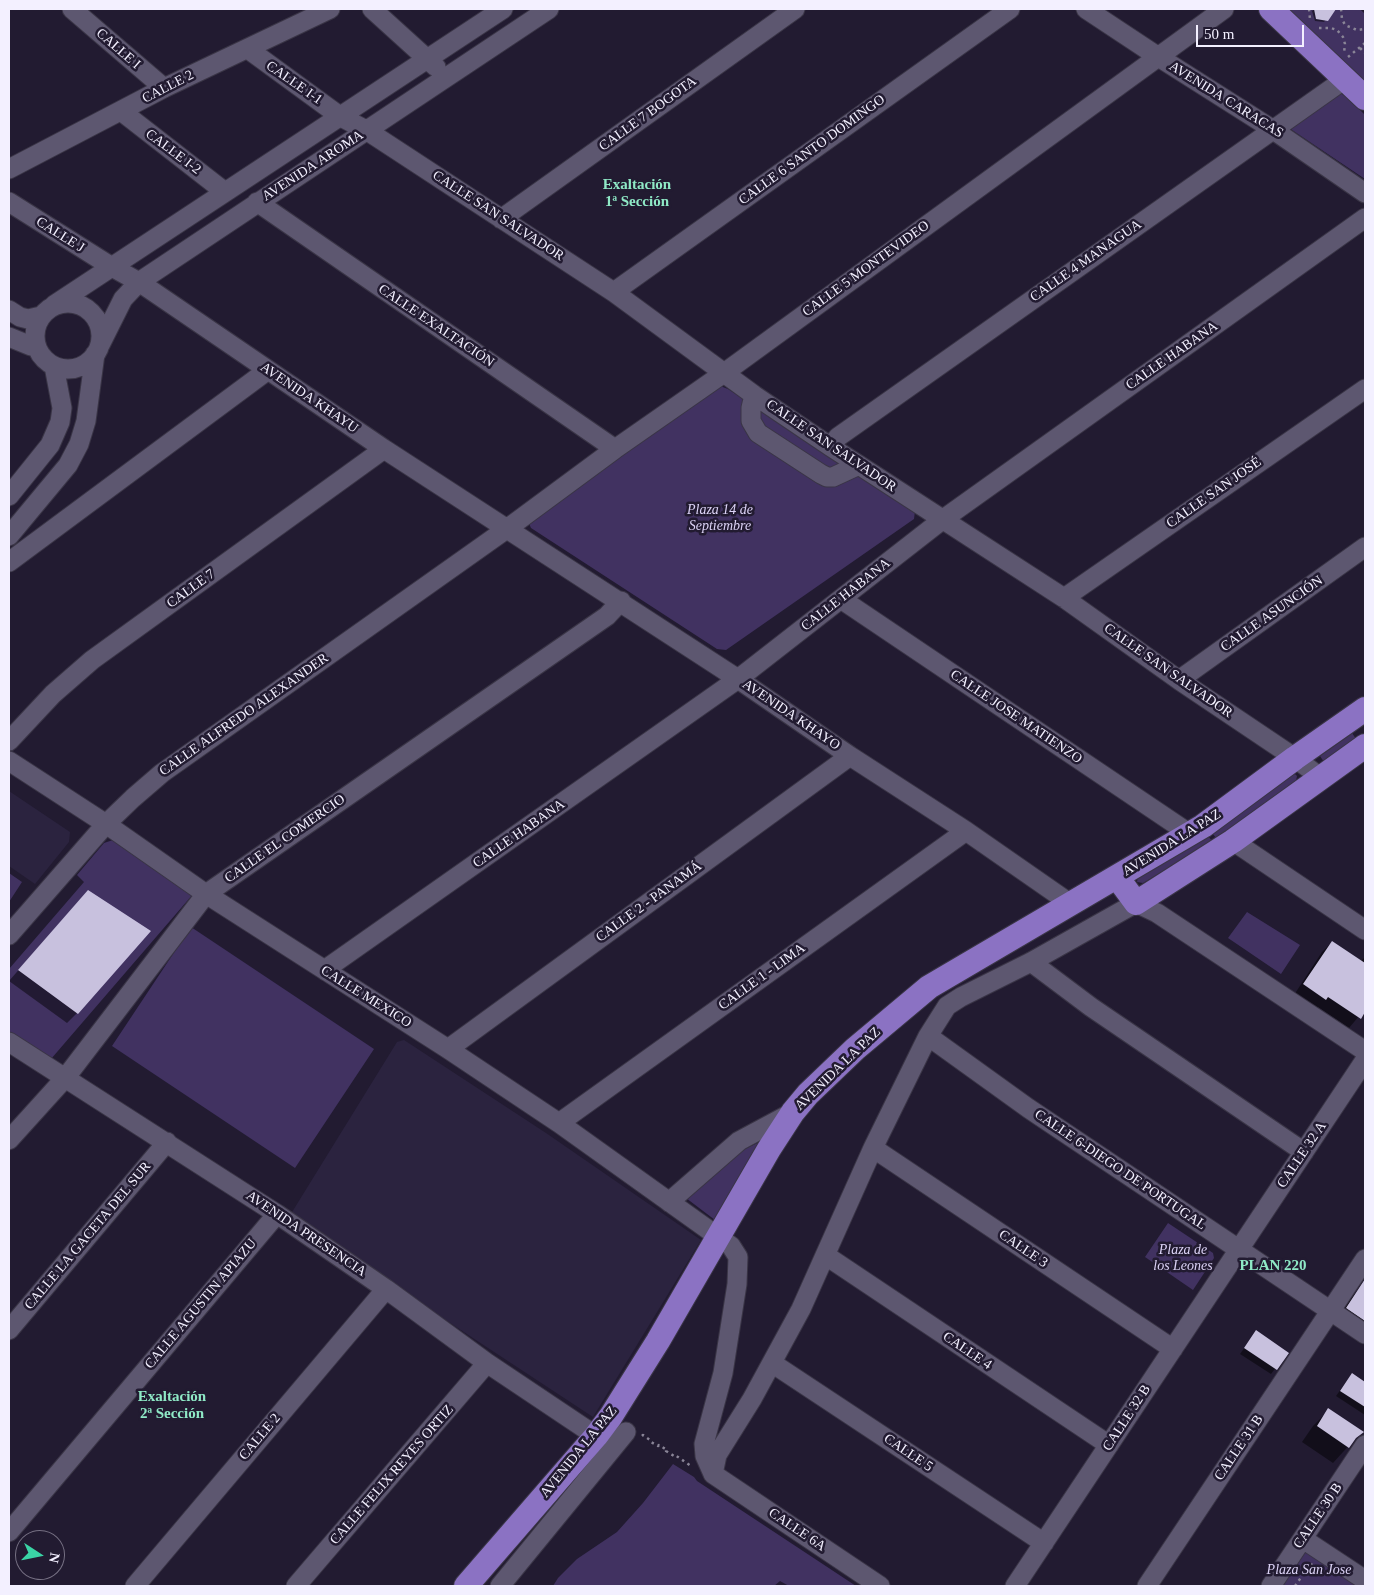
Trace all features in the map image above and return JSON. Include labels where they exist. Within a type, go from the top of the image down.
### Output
[{"type":"main road","points":[[1271,9],[1365,98]]},
{"type":"main road","name":"AVENIDA LA PAZ","points":[[466,1586],[596,1436],[611,1416],[720,1236],[768,1150],[793,1112],[808,1094],[855,1049],[929,987],[1190,834],[1365,709]]},
{"type":"main road","points":[[1118,877],[1136,903],[1233,841],[1365,746]]},
{"type":"street","name":"CALLE I","points":[[72,9],[164,88]]},
{"type":"street","name":"CALLE 2","points":[[9,169],[164,88],[330,9]]},
{"type":"street","points":[[372,9],[446,76]]},
{"type":"street","name":"AVENIDA AROMA","points":[[48,311],[503,9]]},
{"type":"street","name":"AVENIDA AROMA","points":[[9,536],[68,465],[79,444],[86,421],[98,349],[124,299],[139,282],[446,76],[550,9]]},
{"type":"street","name":"CALLE 7 BOGOTA","points":[[501,219],[795,9]]},
{"type":"street","name":"CALLE 6 SANTO DOMINGO","points":[[615,293],[1010,9]]},
{"type":"street","name":"AVENIDA CARACAS","points":[[1086,9],[1272,129],[1365,193]]},
{"type":"street","name":"CALLE 5 MONTEVIDEO","points":[[508,528],[1224,9]]},
{"type":"street","name":"CALLE I-1","points":[[248,49],[341,116]]},
{"type":"street","name":"CALLE 4 MANAGUA","points":[[831,448],[838,437],[1345,78]]},
{"type":"street","name":"CALLE I-2","points":[[121,111],[225,192]]},
{"type":"street","name":"CALLE SAN SALVADOR","points":[[341,116],[366,130],[615,293],[754,395],[831,448],[1064,598],[1320,777]]},
{"type":"street","name":"CALLE J","points":[[9,202],[112,268]]},
{"type":"street","name":"CALLE EXALTACIÓN","points":[[257,202],[615,449]]},
{"type":"street","name":"CALLE HABANA","points":[[326,971],[738,679],[942,520],[1365,218]]},
{"type":"street","name":"AVENIDA KHAYU","points":[[112,268],[139,282],[384,449],[508,528]]},
{"type":"street","points":[[10,312],[28,319],[65,302],[85,307],[93,314],[99,324],[101,334],[98,349],[89,361],[72,369],[63,369],[46,361],[36,346],[34,336],[36,325],[48,311]]},
{"type":"street","points":[[9,337],[31,346],[36,346]]},
{"type":"street","points":[[9,496],[50,445],[60,422],[62,408],[54,366]]},
{"type":"street","points":[[9,562],[268,370]]},
{"type":"street","name":"CALLE SAN JOSÉ","points":[[1064,598],[1365,389]]},
{"type":"street","points":[[754,395],[751,421],[758,433],[827,477],[833,477],[859,465]]},
{"type":"street","name":"CALLE 7","points":[[9,741],[53,694],[92,660],[384,449]]},
{"type":"street","name":"AVENIDA KHAYO","points":[[508,528],[966,831],[1071,904]]},
{"type":"street","name":"CALLE ALFREDO ALEXANDER","points":[[9,934],[106,824],[162,772],[508,528]]},
{"type":"street","name":"CALLE ASUNCIÓN","points":[[1179,680],[1365,547]]},
{"type":"street","name":"CALLE JOSE MATIENZO","points":[[841,600],[1190,834]]},
{"type":"street","name":"CALLE EL COMERCIO","points":[[9,1140],[66,1077],[206,894],[607,616],[621,601]]},
{"type":"street","name":"CALLE 2 - PANAMÁ","points":[[448,1049],[850,756]]},
{"type":"street","name":"CALLE MEXICO","points":[[9,761],[106,824],[206,894],[448,1049],[559,1123],[720,1236],[731,1246],[738,1256],[737,1284],[723,1373],[704,1444],[705,1456],[713,1474]]},
{"type":"street","name":"CALLE 1 - LIMA","points":[[559,1123],[966,831]]},
{"type":"street","points":[[1233,841],[1365,930]]},
{"type":"street","points":[[713,1474],[717,1455],[772,1363],[800,1309],[928,1036],[947,1006],[1031,962],[1136,903],[1157,913],[1365,1051]]},
{"type":"street","points":[[1031,962],[1091,1007],[1304,1152]]},
{"type":"street","name":"CALLE 6-DIEGO DE PORTUGAL","points":[[928,1036],[1028,1108],[1365,1334]]},
{"type":"street","name":"AVENIDA PRESENCIA","points":[[9,1042],[277,1214],[386,1288],[487,1363],[596,1436]]},
{"type":"street","name":"CALLE 32 A","points":[[1239,1250],[1365,1060]]},
{"type":"street","points":[[669,1202],[739,1141],[793,1112]]},
{"type":"street","name":"CALLE LA GACETA DEL SUR","points":[[9,1330],[167,1142]]},
{"type":"street","name":"CALLE 3","points":[[874,1148],[1173,1349]]},
{"type":"street","name":"CALLE AGUSTIN APIAZU","points":[[9,1532],[277,1214]]},
{"type":"street","name":"CALLE 32 B","points":[[1015,1586],[1239,1250]]},
{"type":"street","name":"CALLE 4","points":[[825,1256],[1109,1446]]},
{"type":"street","name":"CALLE 31 B","points":[[1148,1586],[1365,1259]]},
{"type":"street","name":"CALLE 2","points":[[135,1586],[386,1288]]},
{"type":"street","name":"CALLE FELIX REYES ORTIZ","points":[[296,1586],[487,1363]]},
{"type":"street","name":"CALLE 5","points":[[772,1363],[1044,1543]]},
{"type":"street","points":[[500,1586],[632,1433]]},
{"type":"street","name":"CALLE 30 B","points":[[1272,1586],[1364,1452]]},
{"type":"street","name":"CALLE 6A","points":[[713,1474],[880,1586]]},
{"type":"street","points":[[1303,1539],[1365,1580]]},
{"type":"path","points":[[1309,9],[1310,21]]},
{"type":"path","points":[[1341,9],[1345,25],[1357,30],[1365,29]]},
{"type":"path","points":[[1316,27],[1336,30],[1343,37],[1345,44],[1344,53],[1348,57],[1365,43]]},
{"type":"path","points":[[1360,48],[1365,53]]},
{"type":"path","points":[[632,1433],[650,1440],[674,1456],[675,1454],[688,1465]]},
{"type":"path","points":[[1296,1586],[1309,1566],[1320,1562]]},
{"type":"shaded area","points":[[9,791],[70,832],[69,842],[35,884],[9,866]]},
{"type":"shaded area","points":[[404,1040],[546,1133],[701,1240],[593,1417],[289,1217],[397,1042]]},
{"type":"green space","points":[[1282,9],[1360,9],[1365,14],[1365,87]]},
{"type":"green space","points":[[1335,93],[1347,97],[1365,115],[1365,179],[1292,130],[1291,127]]},
{"type":"green space","name":"Plaza 14 de Septiembre","points":[[715,384],[728,389],[915,511],[914,519],[726,650],[717,649],[531,528],[527,519]]},
{"type":"green space","points":[[1352,733],[1356,739],[1324,762],[1320,756]]},
{"type":"green space","points":[[1295,774],[1297,776],[1296,781],[1217,839],[1212,833],[1292,775]]},
{"type":"green space","points":[[1208,836],[1213,842],[1143,883],[1137,882],[1138,877]]},
{"type":"green space","points":[[116,839],[194,893],[51,1059],[9,1034],[9,969],[84,882],[77,875],[104,843]]},
{"type":"green space","points":[[9,873],[22,882],[9,902]]},
{"type":"green space","points":[[1247,912],[1300,945],[1281,974],[1228,938]]},
{"type":"green space","points":[[191,927],[374,1049],[295,1168],[112,1046]]},
{"type":"green space","points":[[766,1139],[715,1220],[686,1198],[718,1172],[734,1154]]},
{"type":"green space","name":"Plaza de los Leones","points":[[1168,1223],[1213,1253],[1214,1258],[1193,1290],[1145,1257]]},
{"type":"green space","points":[[673,1464],[856,1586],[553,1586],[558,1578],[577,1559],[617,1532],[643,1503]]},
{"type":"green space","name":"Plaza San Jose","points":[[1305,1550],[1364,1586],[1278,1586]]},
{"type":"building","points":[[1314,9],[1336,9],[1328,21],[1316,19]]},
{"type":"building","points":[[88,890],[151,931],[78,1014],[18,970]]},
{"type":"building","points":[[1332,941],[1365,963],[1365,1012],[1361,1019],[1328,997],[1326,1000],[1303,984]]},
{"type":"building","points":[[1365,1279],[1365,1321],[1346,1308]]},
{"type":"building","points":[[1256,1330],[1289,1353],[1277,1370],[1244,1348]]},
{"type":"building","points":[[1352,1373],[1365,1382],[1365,1407],[1340,1391]]},
{"type":"building","points":[[1328,1408],[1364,1432],[1356,1438],[1349,1448],[1317,1426]]},
{"type":"district","name":"Exaltación 1ª Sección","points":[[637,194]]},
{"type":"district","name":"PLAN 220","points":[[1273,1266]]},
{"type":"district","name":"Exaltación 2ª Sección","points":[[172,1406]]}]
